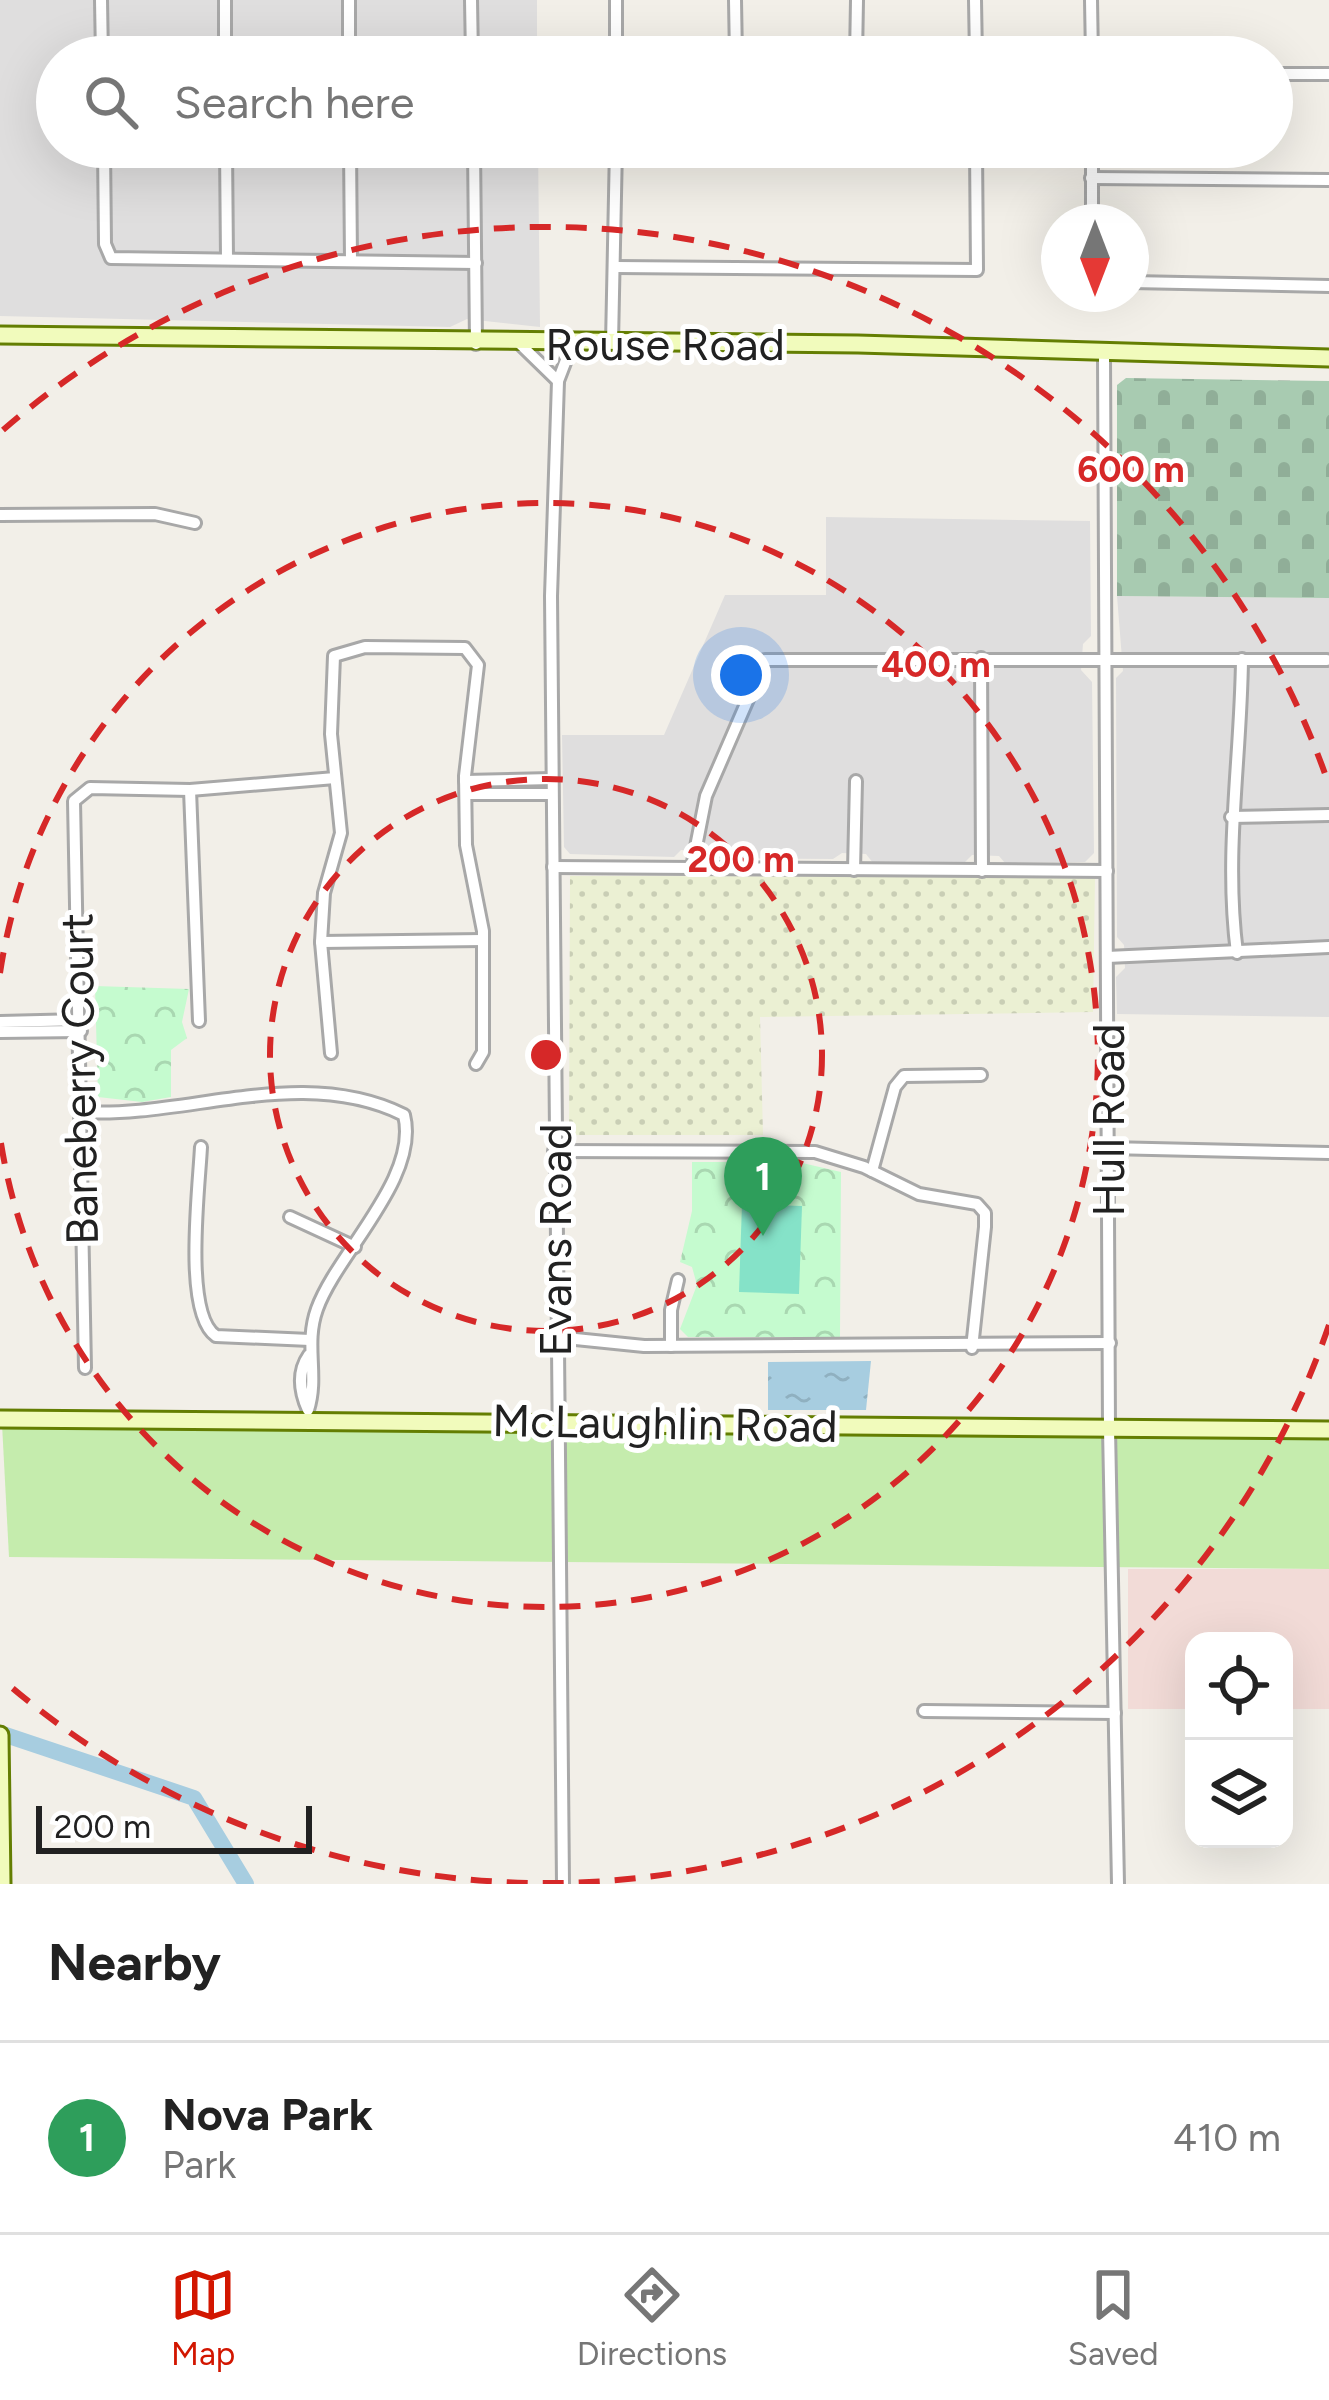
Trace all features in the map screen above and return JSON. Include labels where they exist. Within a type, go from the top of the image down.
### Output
[{"type":"street","points":[[100,0],[101,36]]},
{"type":"street","points":[[225,0],[225,36]]},
{"type":"street","points":[[349,0],[349,36]]},
{"type":"street","points":[[471,0],[472,36]]},
{"type":"street","points":[[616,0],[616,36]]},
{"type":"street","points":[[735,0],[736,36]]},
{"type":"street","points":[[856,36],[857,0]]},
{"type":"street","points":[[976,0],[976,36]]},
{"type":"street","points":[[1091,0],[1092,36]]},
{"type":"street","points":[[1293,74],[1329,74]]},
{"type":"street","points":[[104,168],[105,244],[111,258],[476,262]]},
{"type":"street","points":[[226,168],[227,259]]},
{"type":"street","points":[[350,168],[351,260]]},
{"type":"street","points":[[474,168],[476,344]]},
{"type":"street","points":[[612,343],[616,168]]},
{"type":"street","points":[[616,267],[977,270],[976,168]]},
{"type":"street","points":[[1091,168],[1092,204]]},
{"type":"street","points":[[1091,178],[1329,180]]},
{"type":"street","points":[[1149,282],[1329,286]]},
{"type":"street","name":"Rouse Road","points":[[0,335],[476,344],[859,344],[1104,355],[1329,358]]},
{"type":"street","name":"Evans Road","points":[[563,1884],[552,779],[558,380],[573,342]]},
{"type":"street","points":[[519,343],[558,380]]},
{"type":"street","name":"Hull Road","points":[[1104,355],[1109,1429],[1118,1884]]},
{"type":"street","points":[[0,515],[155,514],[195,523]]},
{"type":"street","points":[[331,1053],[321,942],[324,893],[341,833],[335,778],[334,656],[364,647],[472,650],[478,665],[478,694],[465,787],[466,845],[483,940],[483,1052],[476,1064]]},
{"type":"street","points":[[981,658],[982,871]]},
{"type":"street","points":[[1237,953],[1231,817],[1241,738],[1242,659]]},
{"type":"street","points":[[692,868],[706,796],[765,660],[1327,661]]},
{"type":"street","points":[[199,1021],[190,790],[335,778]]},
{"type":"street","points":[[465,787],[552,779]]},
{"type":"street","points":[[854,870],[856,781]]},
{"type":"street","points":[[465,787],[552,794]]},
{"type":"street","name":"Baneberry Court","points":[[86,1368],[74,801],[80,792],[190,790]]},
{"type":"street","points":[[1231,817],[1329,815]]},
{"type":"street","points":[[553,866],[1107,871]]},
{"type":"street","points":[[321,942],[483,940]]},
{"type":"street","points":[[1107,958],[1329,947]]},
{"type":"street","points":[[0,1022],[81,1026]]},
{"type":"street","points":[[0,1032],[81,1026]]},
{"type":"street","points":[[872,1171],[895,1087],[904,1076],[981,1075]]},
{"type":"street","points":[[81,1112],[126,1115],[233,1096],[292,1093],[378,1105],[404,1115],[406,1132],[395,1173],[318,1306],[309,1355],[302,1366],[301,1395],[308,1414]]},
{"type":"street","points":[[201,1148],[197,1268],[200,1317],[206,1329],[216,1336],[310,1340]]},
{"type":"street","points":[[1108,1148],[1329,1153]]},
{"type":"street","points":[[554,1150],[815,1152],[919,1193],[977,1204],[985,1213],[972,1348]]},
{"type":"street","points":[[290,1216],[355,1247]]},
{"type":"street","points":[[671,1346],[671,1310],[678,1280]]},
{"type":"street","points":[[556,1336],[671,1346],[972,1348],[1110,1342]]},
{"type":"street","name":"McLaughlin Road","points":[[0,1419],[308,1414],[1329,1430]]},
{"type":"street","points":[[924,1711],[1114,1713]]},
{"type":"street","points":[[0,1735],[2,1884]]},
{"type":"shaded area","points":[[0,0],[537,0],[537,36],[36,36],[36,168],[538,168],[540,327],[467,319],[450,327],[0,316]]},
{"type":"shaded area","points":[[826,517],[1090,521],[1091,636],[1083,644],[1081,670],[1092,682],[1094,853],[1085,862],[1005,863],[999,856],[972,855],[965,862],[873,863],[866,854],[842,853],[833,859],[711,858],[705,852],[681,850],[674,857],[570,854],[564,847],[562,735],[664,735],[725,595],[826,595]]},
{"type":"shaded area","points":[[1117,596],[1329,598],[1329,1017],[1117,1014],[1116,977],[1125,968],[1124,945],[1117,937],[1116,678],[1123,671]]},
{"type":"shaded area","points":[[1128,1569],[1329,1569],[1329,1709],[1293,1709],[1293,1632],[1185,1632],[1185,1709],[1128,1709]]},
{"type":"green space","points":[[1126,378],[1329,381],[1329,598],[1117,596],[1117,385]]},
{"type":"green space","points":[[570,876],[1095,877],[1093,1012],[760,1017],[763,1135],[569,1135]]},
{"type":"green space","points":[[95,986],[189,989],[182,1022],[187,1038],[171,1050],[171,1097],[142,1102],[98,1097]]},
{"type":"green space","points":[[692,1162],[798,1162],[841,1172],[840,1337],[688,1337],[680,1329],[697,1285],[692,1267],[680,1262],[692,1211]]},
{"type":"green space","points":[[742,1204],[802,1206],[799,1294],[739,1292]]},
{"type":"green space","points":[[2,1424],[1329,1437],[1329,1569],[9,1557]]},
{"type":"water","points":[[871,1361],[866,1410],[768,1410],[768,1362]]},
{"type":"waterway","points":[[0,1733],[194,1798],[246,1884]]},
{"type":"place","name":"Nova Park","points":[[763,1236]]}]
